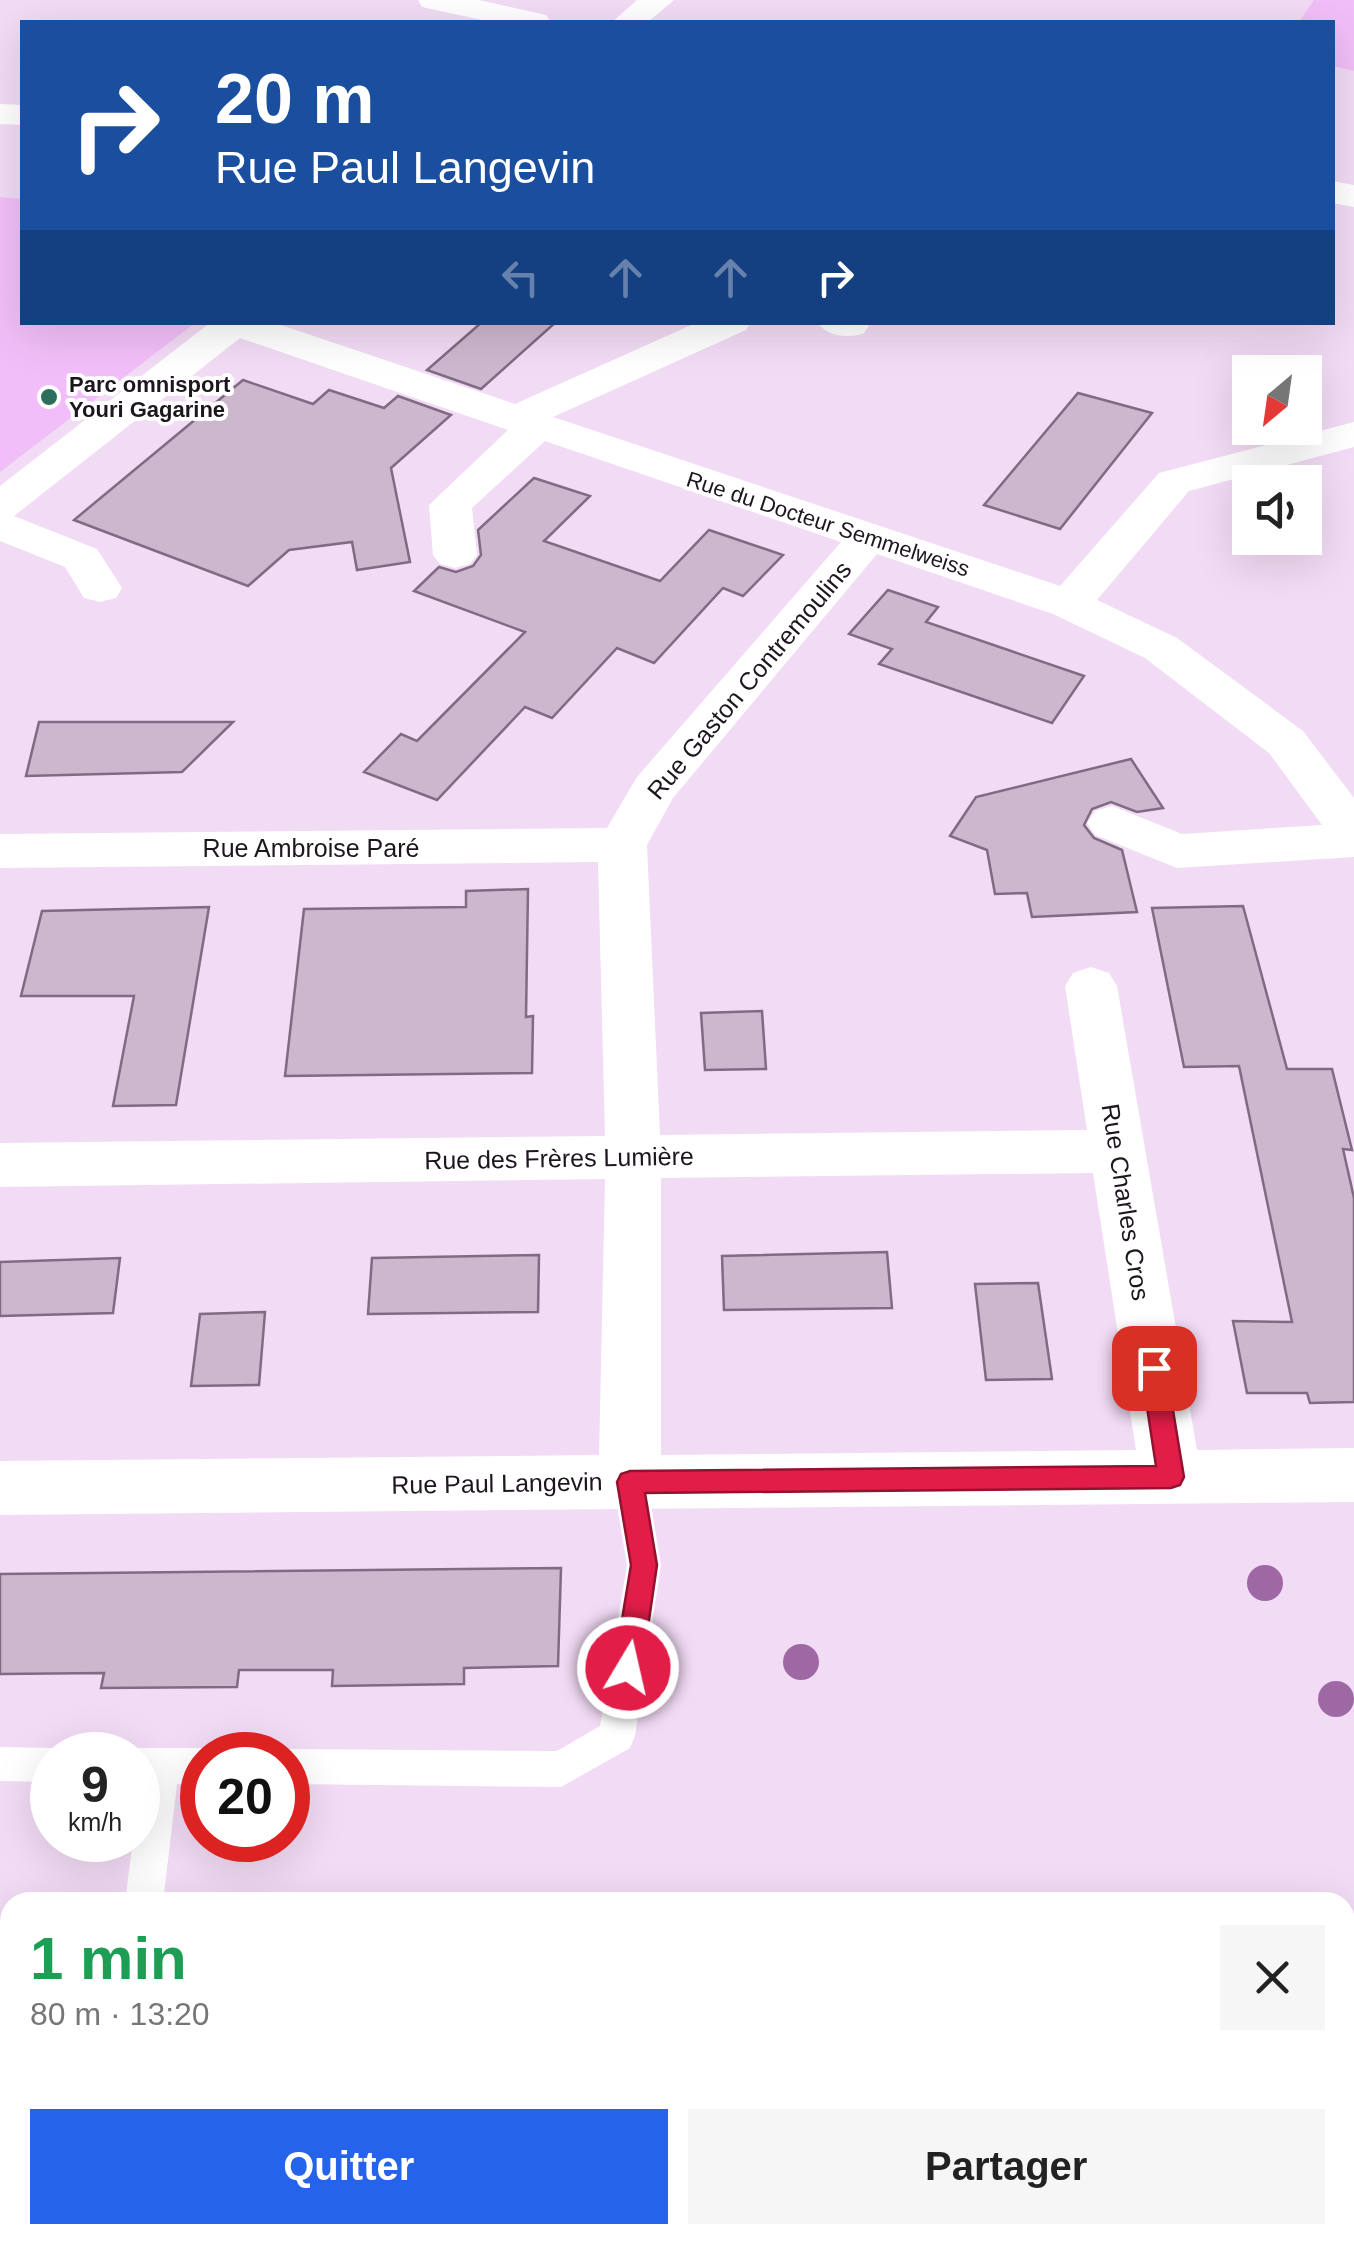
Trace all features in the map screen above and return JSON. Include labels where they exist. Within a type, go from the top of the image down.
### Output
[{"type":"street","points":[[434,0],[525,20]]},
{"type":"street","points":[[631,20],[658,0]]},
{"type":"street","points":[[0,507],[233,325]]},
{"type":"street","name":"Rue du Docteur Semmelweiss","points":[[242,325],[1070,604],[1160,648],[1286,742],[1354,836]]},
{"type":"street","points":[[456,555],[450,505],[526,422],[726,325]]},
{"type":"street","points":[[1070,604],[1174,482],[1354,434]]},
{"type":"street","points":[[0,526],[82,558],[100,588]]},
{"type":"street","name":"Rue Gaston Contremoulins","points":[[622,845],[654,789],[867,538]]},
{"type":"street","points":[[1112,824],[1178,851],[1354,836]]},
{"type":"street","points":[[622,845],[634,1158],[630,1482]]},
{"type":"street","name":"Rue Ambroise Paré","points":[[0,851],[622,845]]},
{"type":"street","name":"Rue Charles Cros","points":[[1091,986],[1171,1477]]},
{"type":"street","name":"Rue des Frères Lumière","points":[[0,1165],[1118,1151]]},
{"type":"street","name":"Rue Paul Langevin","points":[[0,1488],[1354,1475]]},
{"type":"lane","points":[[310,1767],[561,1769],[617,1736],[644,1565],[630,1482]]},
{"type":"lane","points":[[0,1764],[30,1765]]},
{"type":"lane","points":[[144,1892],[145,1862]]},
{"type":"shaded area","points":[[1314,0],[1354,0],[1354,71],[1335,66],[1335,20],[1300,20]]},
{"type":"shaded area","name":"Parc omnisport Youri Gagarine","points":[[0,197],[20,199],[20,325],[192,325],[0,472]]},
{"type":"building","points":[[479,325],[553,325],[481,389],[427,370]]},
{"type":"building","points":[[243,380],[313,404],[329,390],[384,408],[398,396],[451,415],[391,468],[410,562],[357,570],[352,542],[289,550],[248,586],[74,520]]},
{"type":"building","points":[[1078,393],[1152,413],[1060,529],[984,505]]},
{"type":"building","points":[[534,478],[590,496],[544,541],[660,581],[709,530],[783,555],[743,596],[723,588],[654,663],[617,648],[552,718],[525,707],[437,800],[364,772],[401,734],[417,741],[525,632],[414,591],[439,567],[456,572],[473,566],[481,555],[478,530]]},
{"type":"building","points":[[888,590],[938,607],[926,622],[1084,676],[1052,723],[879,664],[892,649],[849,634]]},
{"type":"building","points":[[39,722],[233,722],[182,772],[26,776]]},
{"type":"building","points":[[1131,759],[1163,808],[1137,812],[1111,802],[1092,809],[1084,825],[1094,838],[1122,850],[1137,912],[1032,917],[1027,893],[995,894],[987,850],[950,836],[976,797]]},
{"type":"building","points":[[528,889],[526,1017],[533,1016],[532,1073],[285,1076],[304,909],[466,907],[466,891]]},
{"type":"building","points":[[1243,906],[1287,1069],[1332,1069],[1352,1150],[1343,1149],[1354,1198],[1354,1402],[1310,1403],[1307,1393],[1247,1393],[1233,1321],[1292,1322],[1239,1066],[1184,1067],[1152,908]]},
{"type":"building","points":[[209,907],[176,1105],[113,1106],[134,996],[21,996],[42,911]]},
{"type":"building","points":[[762,1011],[766,1069],[705,1070],[701,1013]]},
{"type":"building","points":[[887,1252],[892,1308],[724,1310],[722,1256]]},
{"type":"building","points":[[539,1255],[538,1312],[368,1314],[372,1258]]},
{"type":"building","points":[[120,1258],[113,1313],[0,1316],[0,1262]]},
{"type":"building","points":[[1038,1283],[1052,1379],[986,1380],[975,1284]]},
{"type":"building","points":[[265,1312],[259,1385],[191,1386],[200,1314]]},
{"type":"building","points":[[561,1568],[558,1666],[464,1668],[464,1684],[332,1686],[333,1670],[239,1670],[237,1687],[101,1688],[104,1673],[0,1674],[0,1574]]},
{"type":"place","name":"Parc omnisport Youri Gagarine","points":[[49,397]]},
{"type":"route","points":[[628,1668],[644,1565],[630,1482],[1171,1477],[1154,1368]]}]
